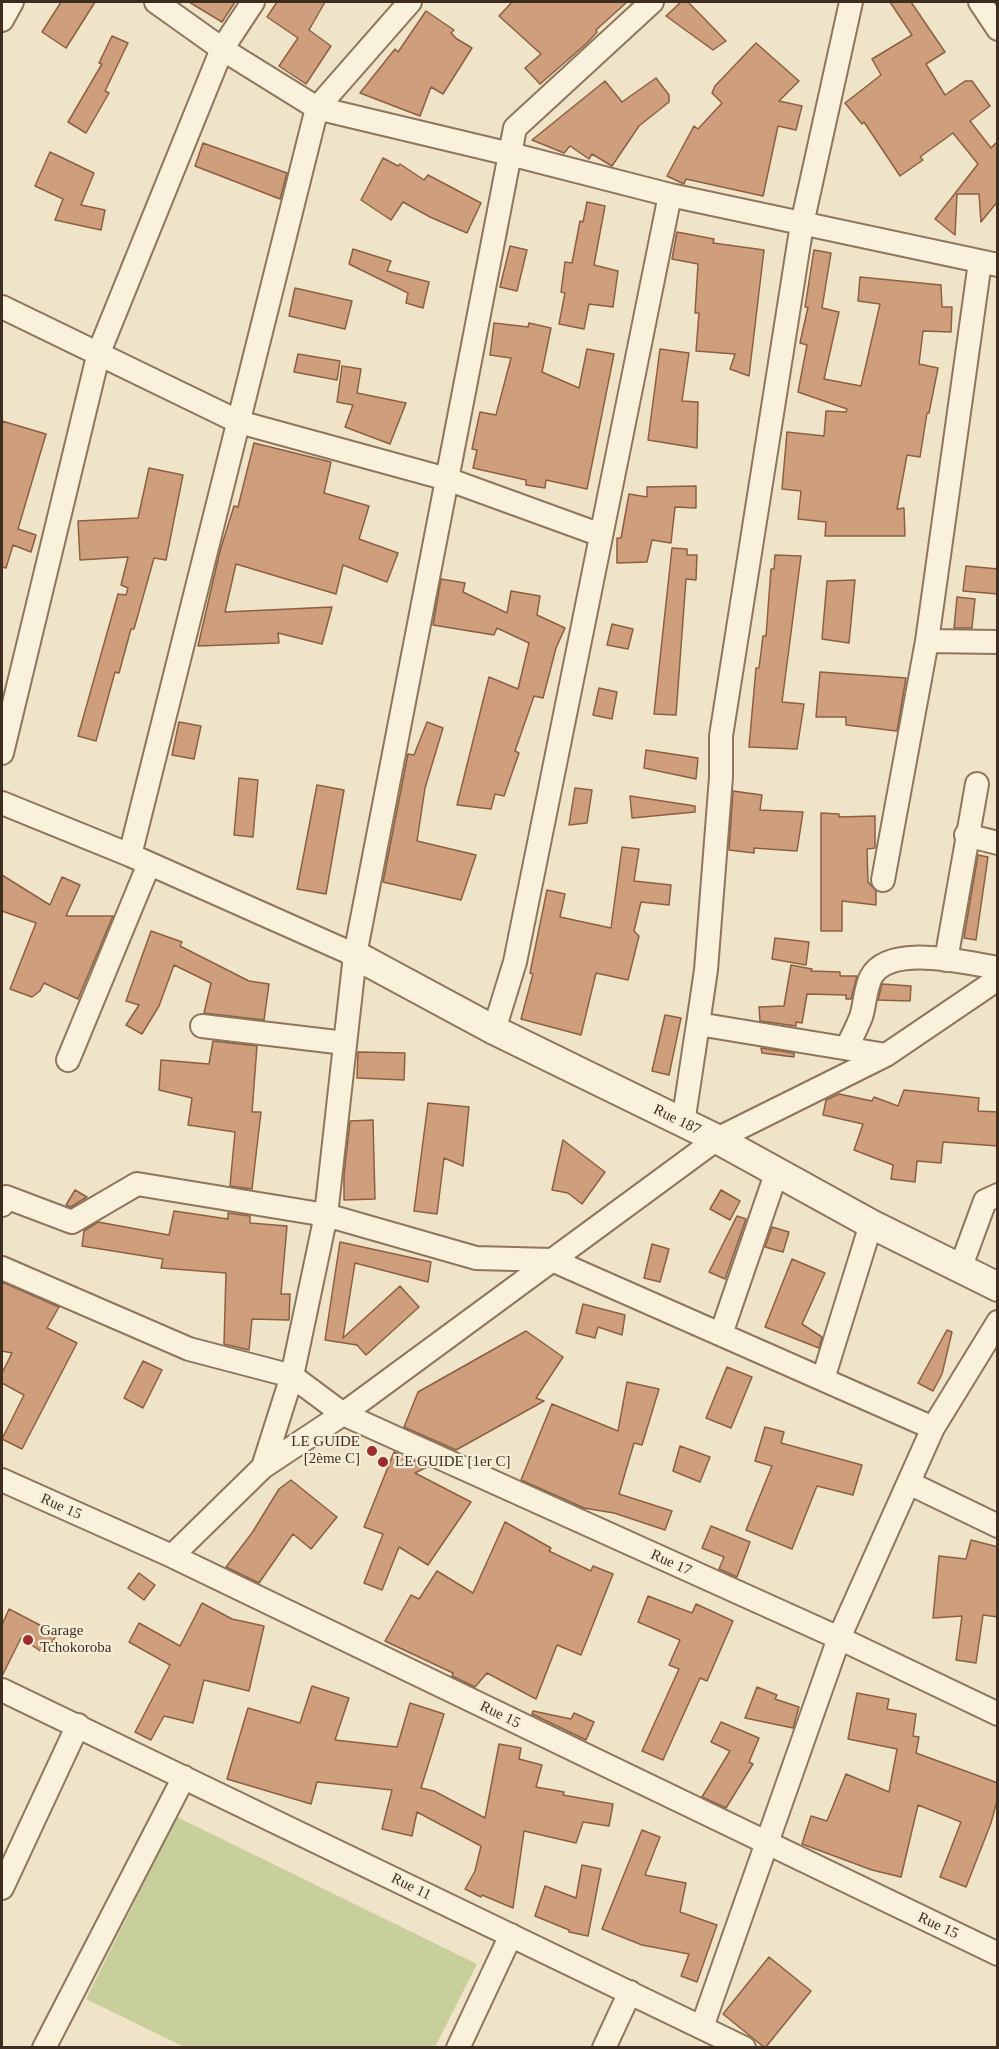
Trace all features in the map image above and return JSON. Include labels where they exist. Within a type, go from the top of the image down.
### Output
[{"type":"street","points":[[2,20],[12,2]]},
{"type":"street","points":[[156,2],[222,49],[317,108],[670,195],[989,263],[927,641],[883,880]]},
{"type":"street","points":[[2,753],[99,352],[222,49],[253,2]]},
{"type":"street","points":[[68,1060],[140,859],[239,422],[317,108],[410,2]]},
{"type":"street","points":[[263,1467],[292,1376],[326,1215],[355,955],[515,128],[652,2]]},
{"type":"street","points":[[683,1123],[706,970],[721,777],[721,736],[802,224],[851,2]]},
{"type":"street","points":[[980,2],[998,29]]},
{"type":"street","points":[[494,1030],[515,962],[670,195]]},
{"type":"street","points":[[2,307],[99,352],[239,422],[447,479],[601,535]]},
{"type":"street","points":[[927,641],[998,642]]},
{"type":"street","points":[[946,960],[966,835],[977,784]]},
{"type":"street","points":[[2,803],[140,859],[355,955]]},
{"type":"street","points":[[966,835],[998,843]]},
{"type":"street","name":"Rue 187","points":[[355,955],[494,1030],[717,1139],[776,1174],[998,1287]]},
{"type":"street","points":[[847,1047],[860,1018],[871,978],[879,967],[894,959],[946,960],[998,968]]},
{"type":"street","points":[[172,1556],[263,1467],[343,1414],[717,1139],[886,1055],[998,980]]},
{"type":"street","points":[[698,1024],[886,1055]]},
{"type":"street","points":[[201,1026],[345,1043]]},
{"type":"street","points":[[721,1334],[776,1174]]},
{"type":"street","points":[[2,1205],[6,1197],[72,1222],[137,1184],[326,1215],[476,1258],[552,1260],[933,1428]]},
{"type":"street","points":[[960,1269],[985,1201],[998,1195]]},
{"type":"street","points":[[823,1379],[871,1224]]},
{"type":"street","points":[[2,1268],[189,1349],[292,1376]]},
{"type":"street","points":[[702,2027],[839,1638],[933,1428],[998,1322]]},
{"type":"street","name":"Rue 17","points":[[292,1376],[343,1414],[839,1638],[998,1714]]},
{"type":"street","name":"Rue 15","points":[[2,1480],[172,1556],[998,1954]]},
{"type":"street","points":[[909,1482],[998,1526]]},
{"type":"street","name":"Rue 11","points":[[2,1690],[744,2048]]},
{"type":"street","points":[[2,1888],[78,1725]]},
{"type":"street","points":[[44,2048],[184,1777]]},
{"type":"street","points":[[2,1861],[24,1843]]},
{"type":"street","points":[[458,2048],[511,1935]]},
{"type":"street","points":[[604,2048],[630,1992]]},
{"type":"green space","points":[[177,1817],[477,1964],[435,2047],[184,2047],[86,1999]]},
{"type":"building","points":[[61,2],[95,2],[66,48],[42,32]]},
{"type":"building","points":[[189,2],[235,2],[222,22]]},
{"type":"building","points":[[277,2],[325,2],[309,30],[331,46],[306,84],[279,66],[298,38],[267,17]]},
{"type":"building","points":[[512,2],[627,2],[596,30],[597,32],[587,43],[540,84],[525,68],[541,54],[499,16]]},
{"type":"building","points":[[681,2],[688,2],[726,41],[713,50],[666,16]]},
{"type":"building","points":[[890,2],[911,2],[945,52],[926,64],[945,95],[965,81],[972,81],[990,106],[970,121],[991,148],[998,141],[998,201],[981,222],[979,194],[957,194],[955,235],[935,219],[978,164],[953,133],[920,157],[923,160],[900,176],[864,122],[862,124],[845,103],[881,75],[872,59],[912,35]]},
{"type":"building","points":[[426,11],[454,30],[451,33],[457,39],[472,48],[443,94],[431,87],[420,116],[360,93],[395,49],[398,52]]},
{"type":"building","points":[[112,36],[128,43],[105,91],[109,93],[86,133],[68,122],[102,64],[99,63]]},
{"type":"building","points":[[756,43],[799,81],[779,101],[802,106],[796,130],[778,126],[763,196],[686,179],[684,184],[667,176],[694,126],[698,129],[722,103],[712,93],[715,86]]},
{"type":"building","points":[[656,78],[669,95],[669,102],[639,126],[612,166],[592,154],[589,159],[570,146],[564,153],[532,140],[605,81],[622,102]]},
{"type":"building","points":[[203,143],[287,173],[280,199],[195,166]]},
{"type":"building","points":[[50,152],[94,173],[81,205],[105,210],[101,230],[55,220],[63,199],[35,186]]},
{"type":"building","points":[[383,158],[398,166],[400,164],[424,180],[428,175],[481,203],[467,233],[403,202],[391,220],[361,200]]},
{"type":"building","points":[[587,202],[605,206],[594,265],[618,271],[613,307],[589,304],[584,329],[559,324],[565,293],[561,292],[565,262],[572,263],[580,221],[583,222]]},
{"type":"building","points":[[677,232],[714,239],[713,243],[764,250],[749,376],[730,369],[735,354],[696,351],[699,313],[695,313],[698,264],[672,259]]},
{"type":"building","points":[[510,246],[527,250],[517,291],[500,287]]},
{"type":"building","points":[[353,249],[391,261],[387,271],[429,282],[423,308],[406,303],[408,293],[349,264]]},
{"type":"building","points":[[814,250],[831,253],[822,308],[839,312],[824,379],[861,386],[880,304],[858,301],[860,277],[941,285],[942,307],[952,307],[951,332],[923,331],[919,364],[938,368],[929,413],[927,413],[920,457],[907,455],[897,509],[904,508],[905,536],[825,536],[826,522],[798,519],[801,491],[782,489],[787,432],[824,436],[826,411],[846,412],[847,409],[798,392],[807,345],[800,343],[808,307],[805,307]]},
{"type":"building","points":[[295,288],[352,301],[345,329],[289,316]]},
{"type":"building","points":[[494,323],[528,327],[529,323],[551,328],[542,372],[579,388],[587,349],[614,354],[587,489],[546,480],[545,488],[526,485],[526,480],[473,468],[477,450],[472,449],[480,412],[496,415],[511,358],[490,355]]},
{"type":"building","points":[[660,349],[689,353],[682,401],[698,402],[697,448],[648,440]]},
{"type":"building","points":[[298,354],[340,361],[337,380],[294,372]]},
{"type":"building","points":[[342,366],[361,369],[357,393],[406,403],[390,444],[345,427],[353,405],[337,402]]},
{"type":"building","points":[[2,421],[46,434],[18,529],[36,535],[31,552],[13,545],[6,568],[2,567]]},
{"type":"building","points":[[254,443],[331,462],[324,493],[369,506],[359,539],[398,553],[387,582],[343,565],[336,594],[236,564],[225,612],[332,607],[322,644],[278,633],[279,643],[198,646],[220,551],[234,506],[238,507]]},
{"type":"building","points":[[149,468],[183,475],[166,560],[154,558],[119,673],[115,672],[96,741],[78,736],[118,594],[126,595],[128,588],[121,585],[128,557],[80,560],[78,521],[138,518]]},
{"type":"building","points":[[696,486],[696,508],[675,507],[671,543],[652,540],[647,562],[617,563],[617,538],[621,538],[629,494],[647,497],[647,487]]},
{"type":"building","points":[[672,548],[687,549],[687,555],[697,555],[696,580],[686,579],[676,715],[654,714]]},
{"type":"building","points":[[775,555],[801,556],[782,702],[804,704],[797,749],[749,747],[756,668],[759,668],[763,636],[766,636],[771,569],[774,569]]},
{"type":"building","points":[[966,566],[998,569],[998,594],[963,591]]},
{"type":"building","points":[[441,579],[465,583],[463,592],[507,613],[511,591],[540,596],[537,615],[565,628],[556,648],[543,698],[534,696],[515,751],[519,753],[504,796],[495,794],[491,809],[457,805],[489,677],[518,689],[529,643],[497,628],[494,635],[433,625]]},
{"type":"building","points":[[855,580],[849,643],[822,639],[827,581]]},
{"type":"building","points":[[957,597],[975,599],[972,628],[954,628]]},
{"type":"building","points":[[612,624],[633,629],[628,649],[607,645]]},
{"type":"building","points":[[820,672],[906,678],[897,731],[846,725],[846,717],[816,717]]},
{"type":"building","points":[[599,688],[617,692],[612,719],[593,715]]},
{"type":"building","points":[[179,722],[201,726],[194,759],[172,755]]},
{"type":"building","points":[[427,722],[443,728],[425,788],[417,841],[476,855],[461,900],[383,882],[408,754],[414,755]]},
{"type":"building","points":[[646,750],[698,758],[696,779],[644,768]]},
{"type":"building","points":[[239,778],[258,780],[253,837],[234,835]]},
{"type":"building","points":[[317,785],[344,790],[326,894],[297,889]]},
{"type":"building","points":[[575,788],[592,790],[587,823],[569,825]]},
{"type":"building","points":[[733,791],[762,795],[760,810],[803,812],[797,851],[754,848],[754,853],[729,850]]},
{"type":"building","points":[[630,796],[695,806],[695,812],[632,818]]},
{"type":"building","points":[[821,813],[839,814],[839,817],[875,816],[875,848],[867,849],[868,882],[876,891],[876,905],[842,901],[842,931],[821,931]]},
{"type":"building","points":[[622,847],[639,849],[634,881],[671,885],[669,905],[641,902],[634,931],[639,936],[628,980],[596,973],[581,1035],[521,1019],[533,974],[530,973],[547,890],[565,894],[560,917],[611,928]]},
{"type":"building","points":[[978,855],[988,857],[976,940],[964,938]]},
{"type":"building","points":[[2,875],[50,905],[62,877],[80,885],[66,916],[113,916],[78,999],[44,983],[40,991],[32,997],[10,989],[36,923],[2,911]]},
{"type":"building","points":[[151,931],[182,942],[180,946],[249,981],[269,984],[264,1020],[204,1013],[211,983],[174,965],[159,1006],[142,1034],[126,1025],[139,1005],[126,1001]]},
{"type":"building","points":[[775,938],[809,942],[806,965],[772,959]]},
{"type":"building","points":[[791,965],[812,969],[811,971],[840,972],[840,976],[857,976],[851,999],[846,999],[846,995],[807,994],[802,1023],[796,1022],[796,1026],[760,1021],[759,1007],[784,1006]]},
{"type":"building","points":[[882,984],[911,986],[910,1001],[878,1000]]},
{"type":"building","points":[[665,1015],[681,1018],[669,1075],[652,1071]]},
{"type":"building","points":[[213,1041],[257,1046],[252,1112],[261,1112],[252,1189],[230,1186],[235,1132],[188,1125],[192,1098],[159,1090],[161,1060],[209,1064]]},
{"type":"building","points":[[761,1048],[794,1053],[794,1057],[762,1053]]},
{"type":"building","points":[[358,1052],[405,1053],[404,1080],[357,1078]]},
{"type":"building","points":[[904,1090],[979,1098],[978,1111],[998,1112],[998,1146],[943,1142],[941,1163],[917,1161],[915,1182],[891,1179],[893,1165],[854,1150],[863,1124],[823,1115],[826,1100],[839,1094],[872,1101],[874,1097],[898,1106]]},
{"type":"building","points":[[428,1103],[469,1107],[463,1166],[444,1158],[437,1214],[414,1211]]},
{"type":"building","points":[[373,1120],[375,1199],[344,1200],[344,1175],[350,1121]]},
{"type":"building","points":[[563,1140],[605,1172],[582,1204],[568,1193],[552,1190]]},
{"type":"building","points":[[75,1190],[87,1197],[71,1207],[66,1205]]},
{"type":"building","points":[[721,1190],[740,1201],[730,1220],[710,1209]]},
{"type":"building","points":[[174,1211],[228,1219],[228,1213],[250,1216],[250,1223],[287,1226],[281,1294],[290,1294],[289,1320],[252,1319],[249,1350],[224,1344],[226,1273],[161,1268],[163,1259],[82,1246],[84,1231],[98,1222],[169,1235]]},
{"type":"building","points":[[737,1216],[746,1219],[725,1279],[709,1272]]},
{"type":"building","points":[[772,1227],[789,1232],[783,1252],[765,1247]]},
{"type":"building","points":[[340,1242],[431,1262],[428,1282],[355,1263],[343,1338],[400,1286],[419,1307],[366,1355],[357,1345],[325,1340]]},
{"type":"building","points":[[652,1244],[669,1249],[660,1282],[644,1278]]},
{"type":"building","points":[[792,1259],[825,1273],[802,1324],[822,1337],[819,1348],[765,1327]]},
{"type":"building","points":[[2,1282],[59,1307],[47,1328],[77,1343],[22,1449],[2,1439],[24,1395],[2,1383],[2,1373],[12,1353],[2,1351]]},
{"type":"building","points":[[583,1304],[625,1315],[622,1335],[598,1327],[595,1338],[576,1333]]},
{"type":"building","points":[[947,1330],[952,1332],[942,1374],[933,1391],[918,1383]]},
{"type":"building","points":[[526,1331],[563,1357],[536,1398],[544,1401],[456,1450],[404,1427],[418,1392]]},
{"type":"building","points":[[143,1361],[162,1370],[143,1408],[124,1398]]},
{"type":"building","points":[[727,1367],[752,1377],[731,1428],[706,1418]]},
{"type":"building","points":[[627,1382],[659,1389],[642,1445],[634,1443],[619,1494],[672,1511],[665,1530],[614,1513],[584,1508],[521,1480],[552,1404],[618,1431]]},
{"type":"building","points":[[765,1427],[784,1432],[781,1443],[862,1465],[853,1495],[817,1486],[792,1549],[746,1530],[772,1466],[755,1461]]},
{"type":"building","points":[[680,1446],[710,1457],[700,1482],[673,1471]]},
{"type":"building","points":[[394,1452],[427,1467],[415,1473],[471,1502],[428,1565],[399,1547],[382,1590],[364,1583],[383,1534],[364,1527]]},
{"type":"building","points":[[291,1480],[337,1517],[311,1549],[293,1534],[259,1583],[226,1567],[252,1533],[279,1489]]},
{"type":"building","points":[[505,1522],[551,1548],[549,1551],[591,1571],[593,1566],[613,1574],[581,1655],[557,1645],[536,1699],[487,1673],[475,1687],[452,1676],[453,1673],[385,1641],[411,1595],[419,1599],[437,1571],[473,1593]]},
{"type":"building","points":[[711,1526],[750,1542],[737,1577],[719,1569],[724,1557],[702,1548]]},
{"type":"building","points":[[971,1540],[998,1547],[998,1617],[983,1615],[976,1663],[956,1660],[962,1616],[933,1618],[939,1556],[966,1559]]},
{"type":"building","points":[[139,1573],[155,1585],[144,1600],[128,1588]]},
{"type":"building","points":[[648,1596],[692,1613],[696,1604],[733,1621],[707,1681],[700,1678],[663,1760],[642,1751],[679,1669],[669,1665],[680,1640],[638,1622]]},
{"type":"building","points":[[202,1603],[232,1619],[264,1626],[249,1691],[204,1680],[193,1723],[164,1716],[151,1740],[135,1732],[170,1665],[129,1642],[139,1623],[180,1646]]},
{"type":"building","points":[[9,1609],[57,1634],[45,1654],[21,1638],[2,1676],[2,1625]]},
{"type":"building","points":[[312,1686],[349,1698],[335,1740],[397,1747],[410,1703],[444,1714],[421,1788],[434,1791],[485,1818],[499,1744],[521,1748],[519,1759],[542,1765],[536,1787],[564,1792],[563,1795],[613,1804],[609,1826],[583,1822],[576,1843],[524,1831],[513,1908],[465,1889],[475,1871],[481,1846],[417,1812],[412,1836],[382,1829],[392,1790],[317,1782],[311,1804],[227,1779],[248,1708],[300,1723]]},
{"type":"building","points":[[757,1687],[777,1695],[775,1699],[799,1707],[793,1728],[745,1718]]},
{"type":"building","points":[[857,1693],[889,1699],[887,1709],[916,1714],[913,1736],[919,1737],[916,1753],[998,1783],[998,1797],[991,1823],[966,1887],[940,1877],[961,1822],[918,1805],[901,1877],[872,1870],[802,1844],[811,1816],[827,1821],[846,1774],[889,1792],[897,1749],[848,1739]]},
{"type":"building","points":[[533,1711],[571,1719],[574,1713],[594,1722],[586,1740],[532,1714]]},
{"type":"building","points":[[721,1722],[759,1738],[749,1762],[753,1764],[726,1808],[702,1797],[730,1751],[711,1742]]},
{"type":"building","points":[[642,1830],[660,1837],[645,1875],[686,1883],[680,1912],[717,1925],[697,1982],[681,1976],[689,1954],[642,1945],[602,1929]]},
{"type":"building","points":[[582,1865],[601,1869],[588,1936],[569,1932],[569,1930],[535,1916],[545,1886],[576,1898]]},
{"type":"building","points":[[769,1957],[811,1991],[765,2048],[723,2014]]},
{"type":"place","name":"LE GUIDE [2ème C]","points":[[372,1451]]},
{"type":"place","name":"LE GUIDE [1er C]","points":[[383,1462]]},
{"type":"place","name":"Garage Tchokoroba","points":[[28,1640]]}]
